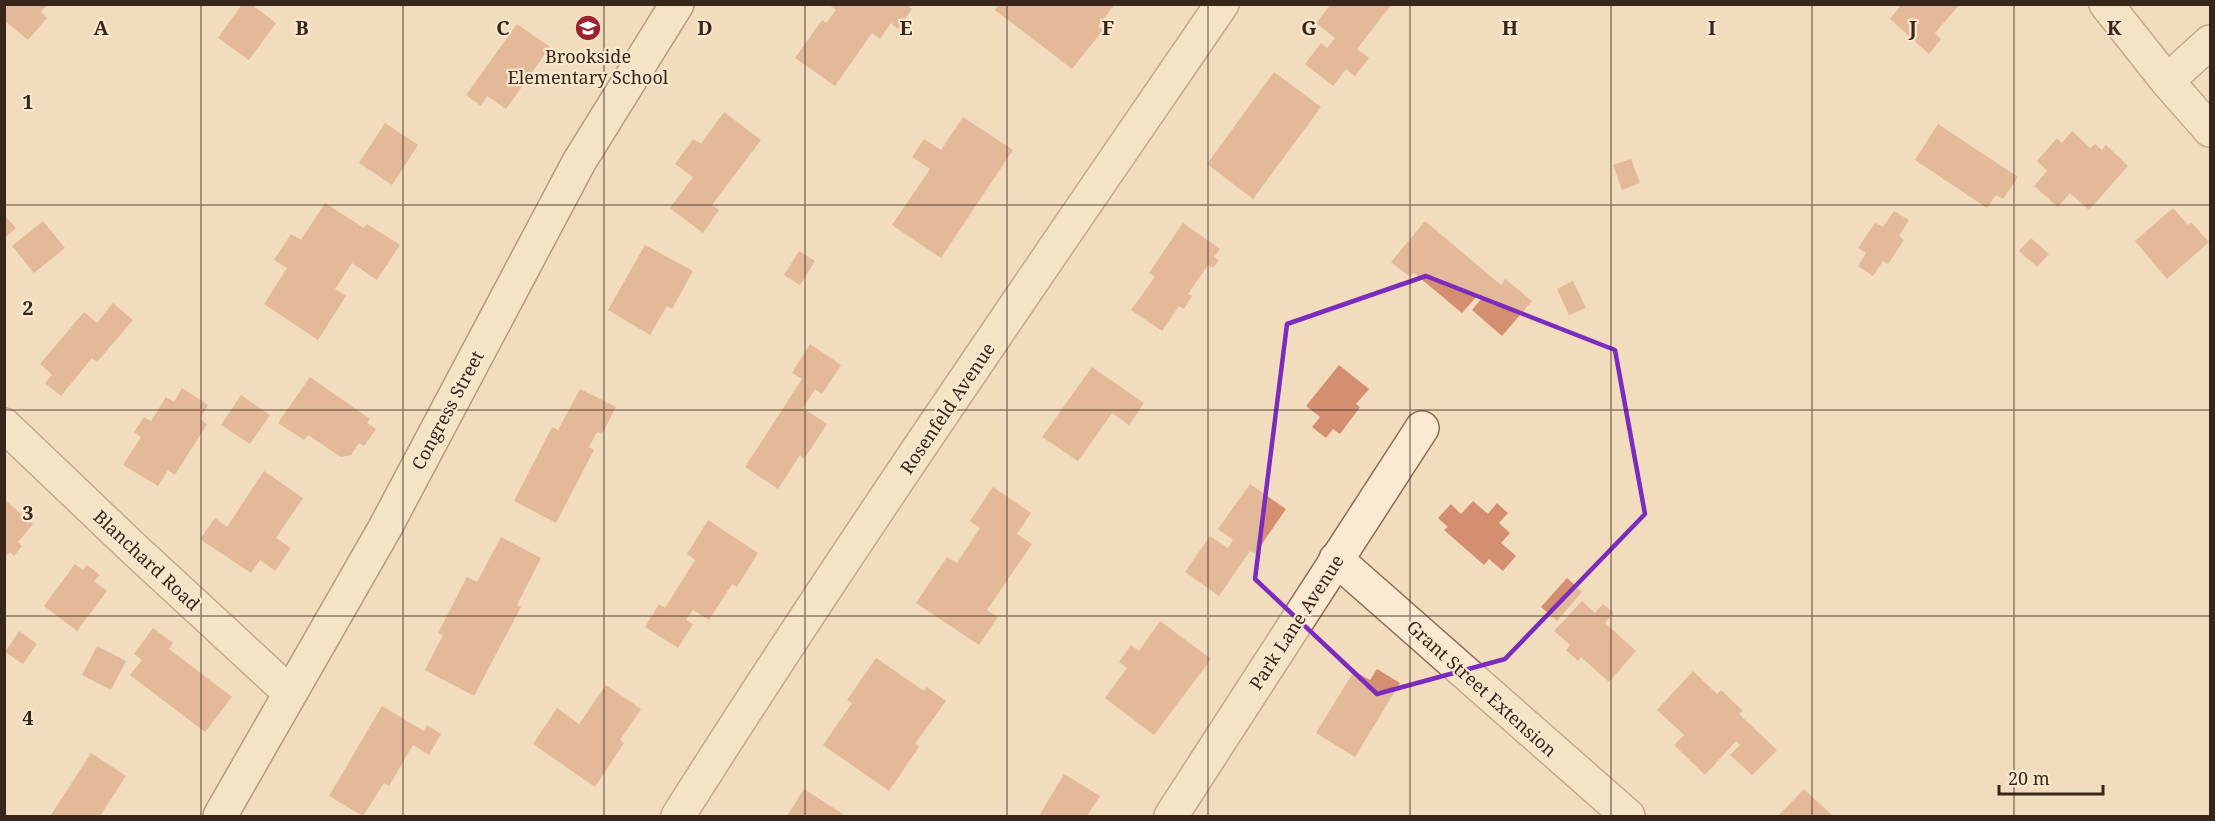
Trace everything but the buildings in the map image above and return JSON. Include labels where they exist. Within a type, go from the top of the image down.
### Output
[{"type":"street","name":"Congress Street","points":[[220,816],[385,528],[579,162],[678,4]]},
{"type":"street","name":"Rosenfeld Avenue","points":[[678,816],[764,682],[1002,325],[1222,4]]},
{"type":"street","points":[[2106,4],[2167,81],[2211,130]]},
{"type":"street","points":[[2167,81],[2211,42]]},
{"type":"street","name":"Blanchard Road","points":[[4,425],[132,547],[291,693]]},
{"type":"street","name":"Park Lane Avenue","points":[[1171,816],[1422,428]]},
{"type":"street","name":"Grant Street Extension","points":[[1336,559],[1627,816]]},
{"type":"highlighted area","points":[[1426,276],[1615,350],[1645,514],[1505,659],[1377,694],[1255,579],[1287,324]]},
{"type":"place","name":"Brookside Elementary School","points":[[588,28]]}]
